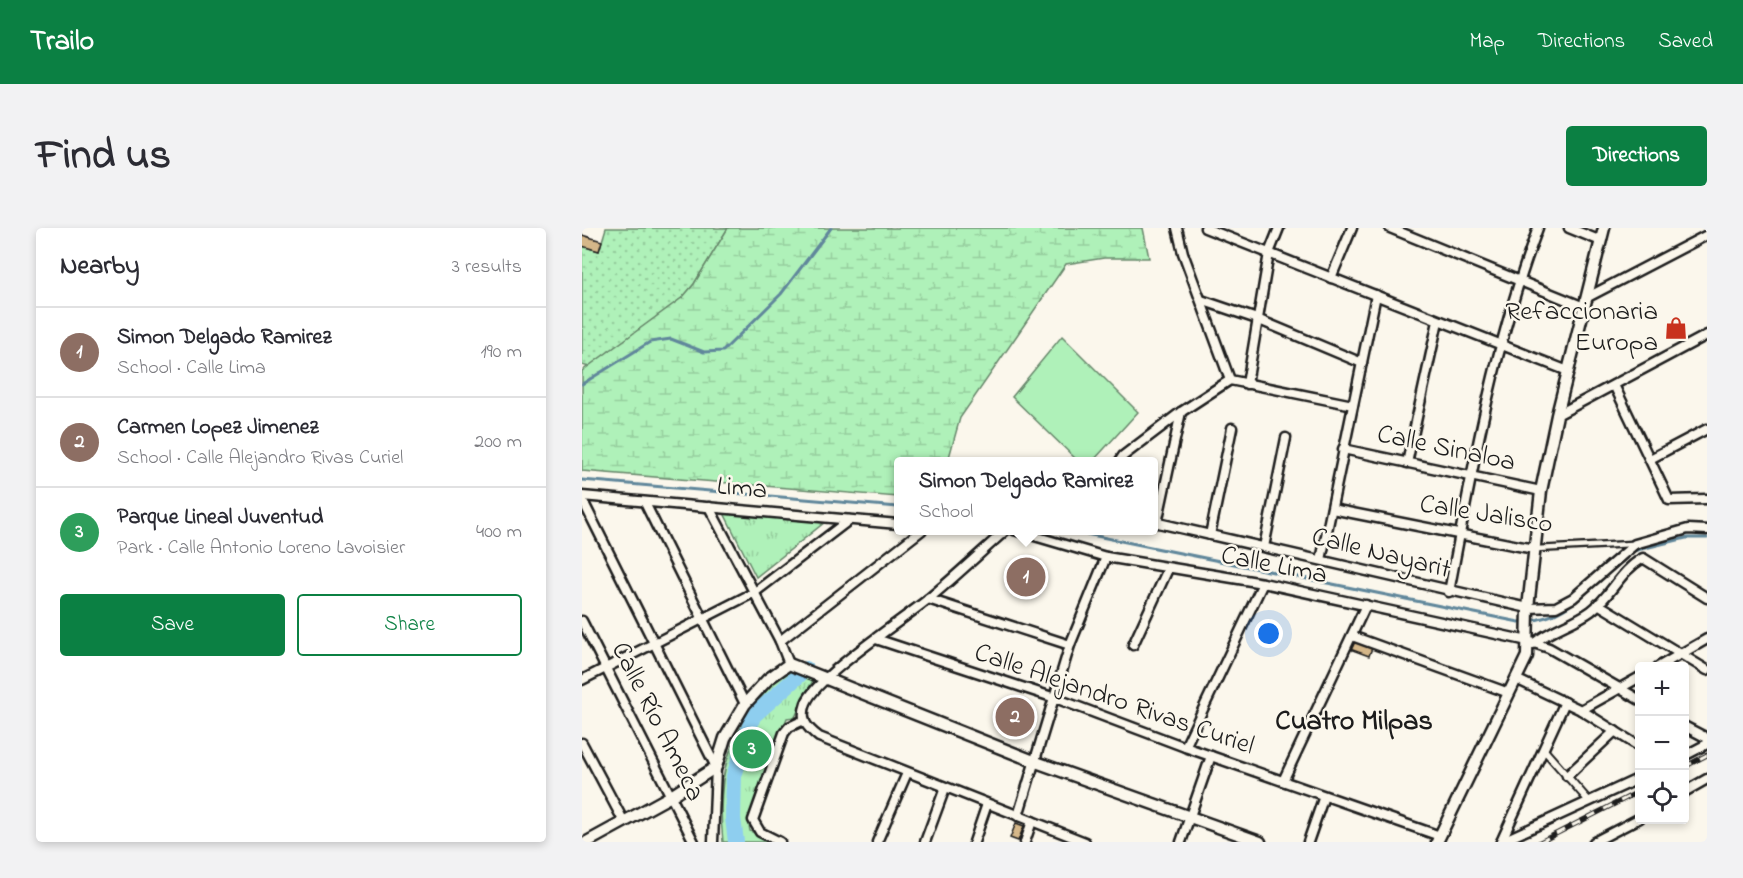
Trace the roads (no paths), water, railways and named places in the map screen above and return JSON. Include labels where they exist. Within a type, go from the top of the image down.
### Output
[{"type":"street","points":[[1177,228],[1183,253],[1230,380]]},
{"type":"street","points":[[1204,228],[1568,371]]},
{"type":"street","points":[[1247,384],[1269,253],[1279,228]]},
{"type":"street","points":[[1331,278],[1352,228]]},
{"type":"street","points":[[1390,228],[1518,280],[1585,302],[1707,236]]},
{"type":"street","points":[[1449,592],[1501,344],[1518,280],[1538,228]]},
{"type":"street","points":[[1569,228],[1601,241]]},
{"type":"street","points":[[1438,839],[1527,656],[1530,638],[1528,611],[1541,491],[1557,415],[1604,228]]},
{"type":"street","points":[[1321,560],[1376,295]]},
{"type":"street","points":[[1201,300],[1257,319],[1362,363]]},
{"type":"street","points":[[1407,463],[1438,321]]},
{"type":"street","points":[[1557,415],[1707,335]]},
{"type":"street","points":[[1122,457],[1181,412],[1230,380],[1353,405]]},
{"type":"street","points":[[1614,385],[1669,500],[1707,500]]},
{"type":"street","points":[[1158,510],[1181,412]]},
{"type":"street","points":[[1210,535],[1232,428]]},
{"type":"street","points":[[1650,459],[1707,429]]},
{"type":"street","points":[[1264,547],[1286,438]]},
{"type":"street","name":"Calle Sinaloa","points":[[1344,449],[1541,491]]},
{"type":"street","points":[[582,498],[716,767]]},
{"type":"street","name":"Lima","points":[[582,498],[894,524]]},
{"type":"street","points":[[645,503],[745,704]]},
{"type":"street","points":[[709,507],[780,641],[789,664],[1036,762],[1260,842]]},
{"type":"street","name":"Calle Jalisco","points":[[1332,509],[1534,549]]},
{"type":"street","points":[[582,680],[755,592],[849,520]]},
{"type":"street","name":"Calle Nayarit","points":[[1158,524],[1321,560],[1528,611],[1556,607],[1574,598],[1635,544]]},
{"type":"street","points":[[1635,544],[1688,530],[1707,530]]},
{"type":"street","points":[[780,641],[917,535]]},
{"type":"street","points":[[1001,535],[928,599],[823,679],[807,701],[805,726],[819,737],[1085,842]]},
{"type":"street","name":"Calle Lima","points":[[1029,535],[1106,556],[1168,569],[1263,583],[1530,638],[1635,697]]},
{"type":"street","points":[[1018,816],[1070,645],[1106,556]]},
{"type":"street","points":[[1530,638],[1545,634],[1590,612],[1629,566],[1643,558],[1707,598]]},
{"type":"street","points":[[1133,645],[1168,569]]},
{"type":"street","points":[[1185,747],[1263,583]]},
{"type":"street","points":[[928,599],[1070,645]]},
{"type":"street","points":[[1282,782],[1366,604]]},
{"type":"street","points":[[1598,604],[1707,670]]},
{"type":"street","name":"Calle Río Ameca","points":[[582,621],[694,842]]},
{"type":"street","points":[[1352,636],[1509,693]]},
{"type":"street","name":"Calle Alejandro Rivas Curiel","points":[[876,639],[1055,698],[1438,839]]},
{"type":"street","points":[[1665,662],[1707,639]]},
{"type":"street","points":[[702,842],[712,839],[716,767],[725,738],[745,704],[768,679],[789,664]]},
{"type":"street","points":[[1516,680],[1581,710],[1635,744]]},
{"type":"street","points":[[1581,710],[1635,680]]},
{"type":"street","points":[[1501,842],[1545,751],[1565,702]]},
{"type":"street","points":[[780,842],[766,837],[755,827],[753,820],[784,733],[789,727],[804,720]]},
{"type":"street","points":[[1689,729],[1707,738]]},
{"type":"street","points":[[1566,776],[1615,731]]},
{"type":"street","points":[[582,743],[624,822]]},
{"type":"street","points":[[1689,753],[1707,744]]},
{"type":"street","points":[[1545,751],[1588,800]]},
{"type":"street","points":[[1181,842],[1211,756]]},
{"type":"street","points":[[587,842],[670,796],[716,767]]},
{"type":"street","points":[[877,842],[907,773]]},
{"type":"street","points":[[1689,789],[1707,779]]},
{"type":"street","points":[[1501,842],[1635,780]]},
{"type":"street","points":[[925,842],[945,788]]},
{"type":"street","points":[[1308,842],[1324,796]]},
{"type":"street","points":[[974,842],[987,804]]},
{"type":"street","points":[[1025,842],[1032,821]]},
{"type":"street","points":[[1594,842],[1609,839],[1635,821]]},
{"type":"lane","name":"Calle Jalisco","points":[[1534,549],[1635,544]]},
{"type":"waterway","points":[[582,384],[650,342],[671,339],[704,352],[723,351],[781,294],[831,228]]},
{"type":"waterway","points":[[582,480],[894,507]]},
{"type":"waterway","points":[[1092,535],[1519,622],[1555,614],[1585,593]]},
{"type":"waterway","points":[[1633,551],[1686,538],[1707,538]]},
{"type":"waterway","points":[[736,842],[733,818],[734,776],[753,716],[806,669]]},
{"type":"railway","points":[[1689,764],[1707,755]]},
{"type":"railway","points":[[1540,842],[1635,794]]},
{"type":"place","name":"Refaccionaria Europa","points":[[1676,328]]},
{"type":"place","name":"Simon Delgado Ramirez","points":[[1026,577]]},
{"type":"place","name":"Carmen Lopez Jimenez","points":[[1015,717]]},
{"type":"place","name":"Parque Lineal Juventud","points":[[752,749]]},
{"type":"district","name":"Cuatro Milpas","points":[[1354,722]]}]
